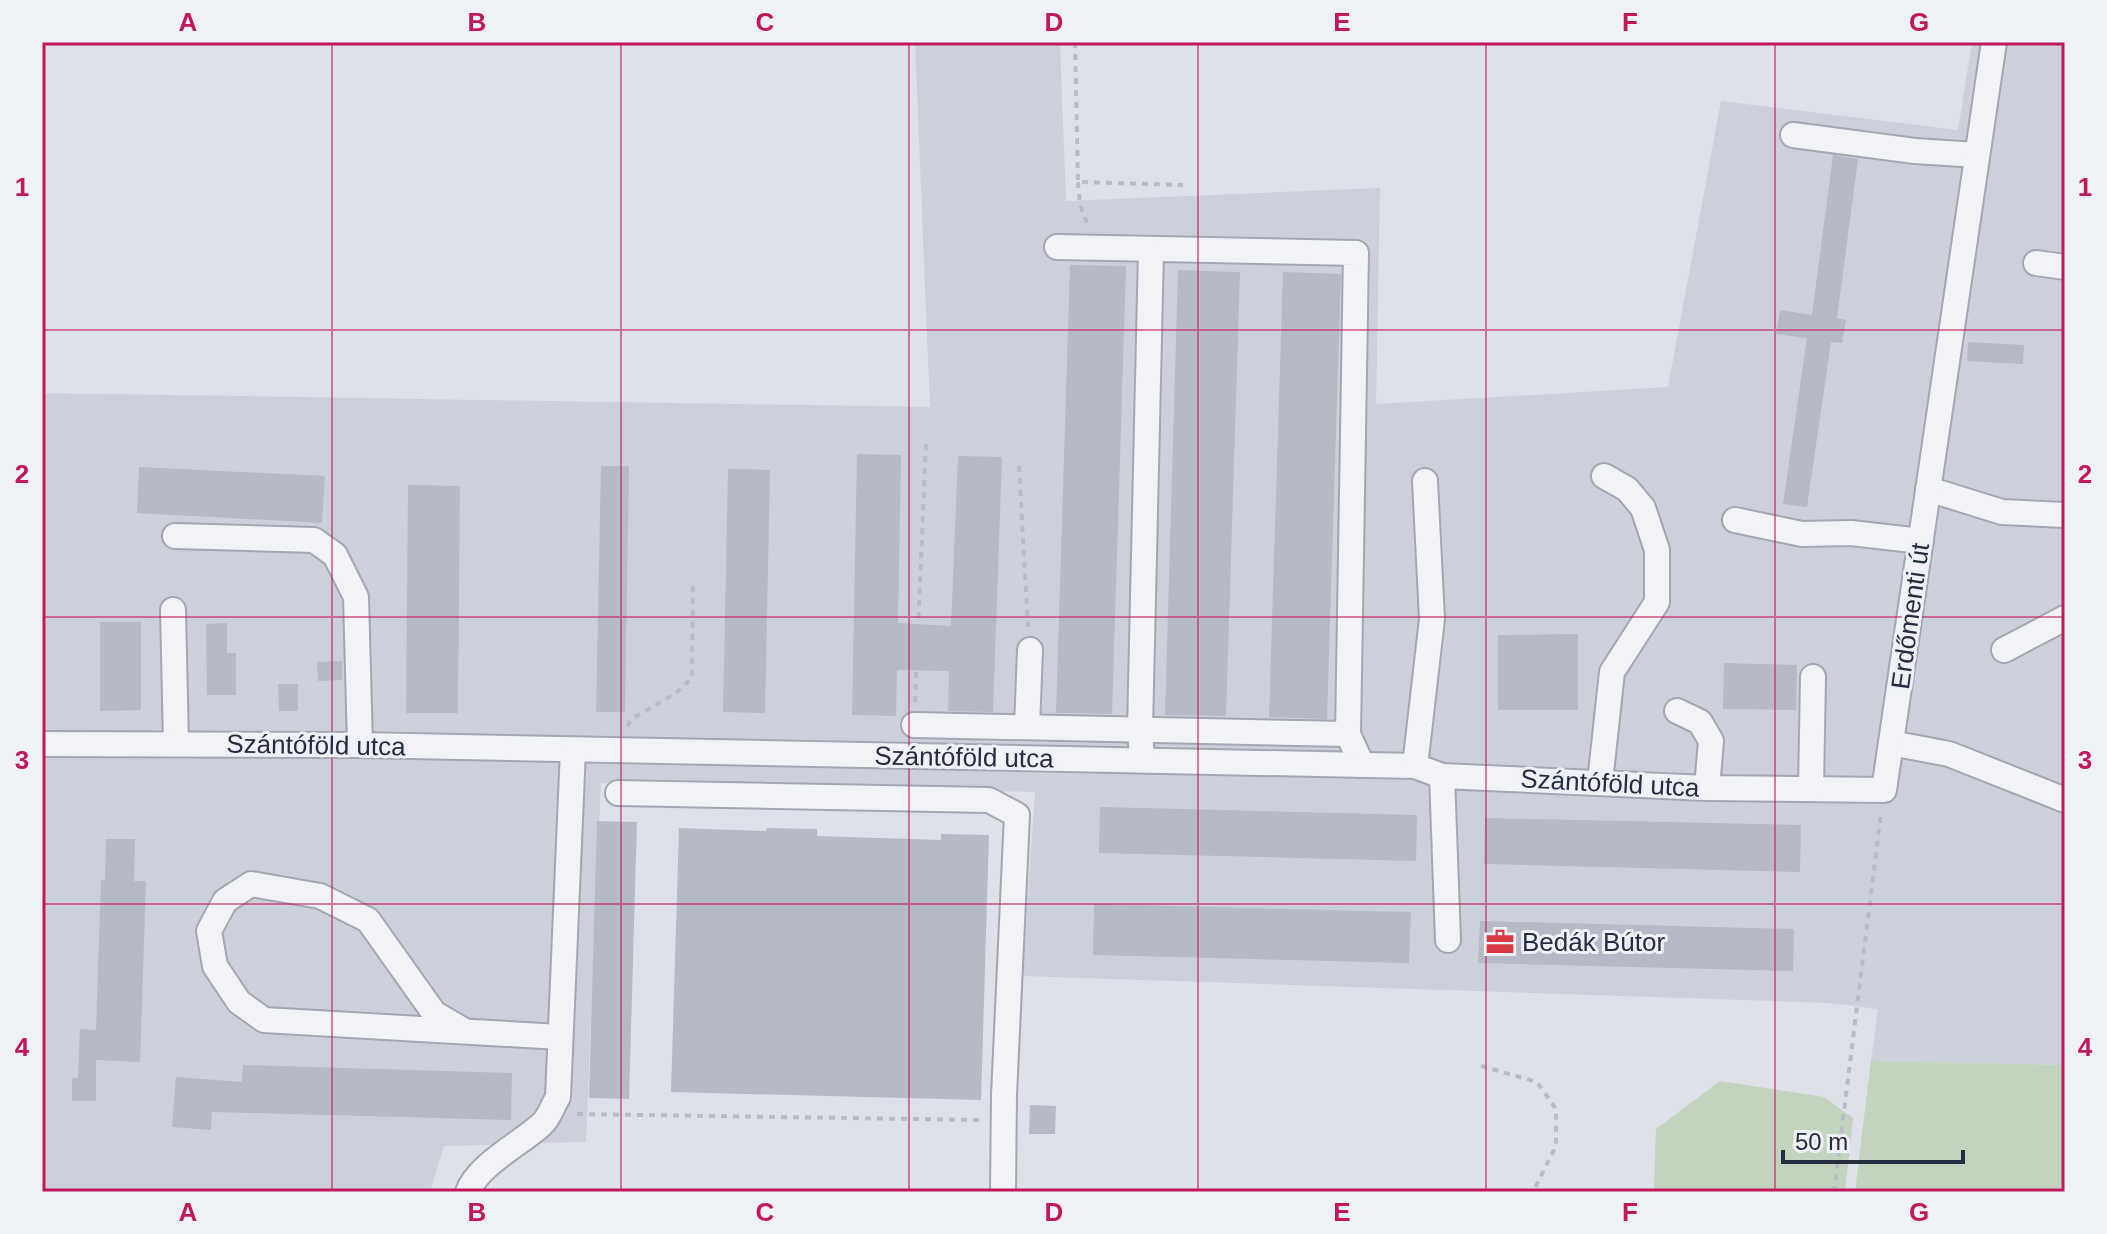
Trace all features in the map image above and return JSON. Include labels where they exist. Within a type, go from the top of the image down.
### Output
[{"type":"street","name":"Erdőmenti út","points":[[1884,790],[1994,42]]},
{"type":"street","points":[[1793,135],[1915,151],[1977,155]]},
{"type":"street","points":[[1057,247],[1356,253],[1348,734],[1362,765]]},
{"type":"street","points":[[1142,760],[1140,729],[1151,250]]},
{"type":"street","points":[[2036,263],[2065,267]]},
{"type":"street","points":[[1600,782],[1612,672],[1657,602],[1657,550],[1643,508],[1627,489],[1604,476]]},
{"type":"street","points":[[1415,766],[1432,619],[1425,481]]},
{"type":"street","points":[[1928,489],[2002,512],[2065,515]]},
{"type":"street","points":[[1735,520],[1802,534],[1851,533],[1921,541]]},
{"type":"street","points":[[175,536],[314,540],[335,555],[356,597],[360,745]]},
{"type":"street","points":[[173,610],[176,744]]},
{"type":"street","points":[[2004,650],[2065,618]]},
{"type":"street","points":[[1027,727],[1030,650]]},
{"type":"street","points":[[1811,789],[1813,677]]},
{"type":"street","points":[[1677,711],[1700,722],[1711,741],[1707,788]]},
{"type":"street","points":[[914,725],[1348,734]]},
{"type":"street","points":[[1891,743],[1949,754],[2065,800]]},
{"type":"street","name":"Szántóföld utca","points":[[42,744],[360,745],[1415,766],[1442,776],[1707,788],[1884,790]]},
{"type":"street","points":[[468,1192],[471,1183],[513,1145],[544,1123],[558,1097],[573,750]]},
{"type":"street","points":[[1442,776],[1448,940]]},
{"type":"street","points":[[618,793],[989,800],[1017,815],[1003,1192]]},
{"type":"street","points":[[463,1030],[434,1013],[368,920],[320,896],[251,884],[225,901],[209,931],[215,966],[239,1002],[264,1020],[560,1037]]},
{"type":"path","points":[[1075,42],[1079,200],[1085,220],[1106,248]]},
{"type":"path","points":[[1078,182],[1183,185]]},
{"type":"path","points":[[914,725],[926,442]]},
{"type":"path","points":[[1019,466],[1030,650]]},
{"type":"path","points":[[609,751],[633,718],[676,693],[692,678],[693,580]]},
{"type":"path","points":[[1834,1192],[1884,790]]},
{"type":"path","points":[[1481,1066],[1537,1082],[1556,1109],[1556,1146],[1533,1192]]},
{"type":"path","points":[[558,1097],[574,1114],[1004,1121]]},
{"type":"shaded area","points":[[915,42],[1060,42],[1066,201],[1380,188],[1376,404],[1668,387],[1721,101],[1958,130],[1972,42],[2065,42],[2065,1065],[1871,1061],[1878,1009],[1830,1003],[1022,976],[1035,792],[601,783],[586,1142],[444,1146],[430,1192],[42,1192],[42,393],[930,407]]},
{"type":"green space","points":[[1871,1061],[2065,1065],[2065,1192],[1855,1192]]},
{"type":"green space","points":[[1720,1081],[1824,1097],[1853,1118],[1845,1192],[1654,1192],[1656,1129]]},
{"type":"building","points":[[1833,155],[1858,159],[1837,318],[1846,320],[1842,343],[1831,342],[1807,507],[1783,504],[1807,338],[1776,334],[1780,310],[1812,315]]},
{"type":"building","points":[[1070,265],[1126,266],[1112,714],[1056,713]]},
{"type":"building","points":[[1178,270],[1240,272],[1226,716],[1165,715]]},
{"type":"building","points":[[1283,272],[1341,274],[1327,719],[1269,717]]},
{"type":"building","points":[[1968,342],[2024,345],[2023,364],[1967,361]]},
{"type":"building","points":[[857,454],[901,455],[898,623],[951,626],[958,456],[1002,457],[993,712],[948,711],[949,671],[897,670],[896,716],[852,715]]},
{"type":"building","points":[[601,466],[629,466],[625,712],[596,712]]},
{"type":"building","points":[[139,467],[325,476],[322,523],[137,513]]},
{"type":"building","points":[[728,469],[770,470],[765,713],[723,712]]},
{"type":"building","points":[[408,485],[460,486],[458,713],[406,713]]},
{"type":"building","points":[[100,622],[141,622],[141,710],[100,711]]},
{"type":"building","points":[[227,623],[227,653],[236,653],[236,695],[207,695],[206,624]]},
{"type":"building","points":[[1578,634],[1578,710],[1498,710],[1498,635]]},
{"type":"building","points":[[342,661],[342,680],[318,681],[317,662]]},
{"type":"building","points":[[1724,663],[1797,665],[1796,710],[1723,709]]},
{"type":"building","points":[[278,684],[298,684],[298,711],[279,711]]},
{"type":"building","points":[[1100,807],[1417,815],[1416,861],[1099,853]]},
{"type":"building","points":[[1485,818],[1801,825],[1800,872],[1484,864]]},
{"type":"building","points":[[597,821],[637,822],[629,1099],[589,1098]]},
{"type":"building","points":[[679,828],[817,829],[817,836],[941,840],[941,834],[989,835],[981,1100],[671,1092]]},
{"type":"building","points":[[106,839],[135,839],[134,881],[146,881],[140,1062],[96,1060],[96,1101],[72,1101],[72,1078],[78,1078],[80,1029],[96,1030],[101,880],[105,880]]},
{"type":"building","points":[[1094,904],[1411,912],[1409,963],[1093,955]]},
{"type":"building","points":[[1480,921],[1794,929],[1793,971],[1478,963]]},
{"type":"building","points":[[243,1065],[512,1073],[511,1120],[212,1112],[211,1130],[172,1127],[176,1077],[242,1082]]},
{"type":"building","points":[[1030,1105],[1056,1106],[1055,1134],[1029,1134]]},
{"type":"place","name":"Bedák Bútor","points":[[1500,942]]}]
